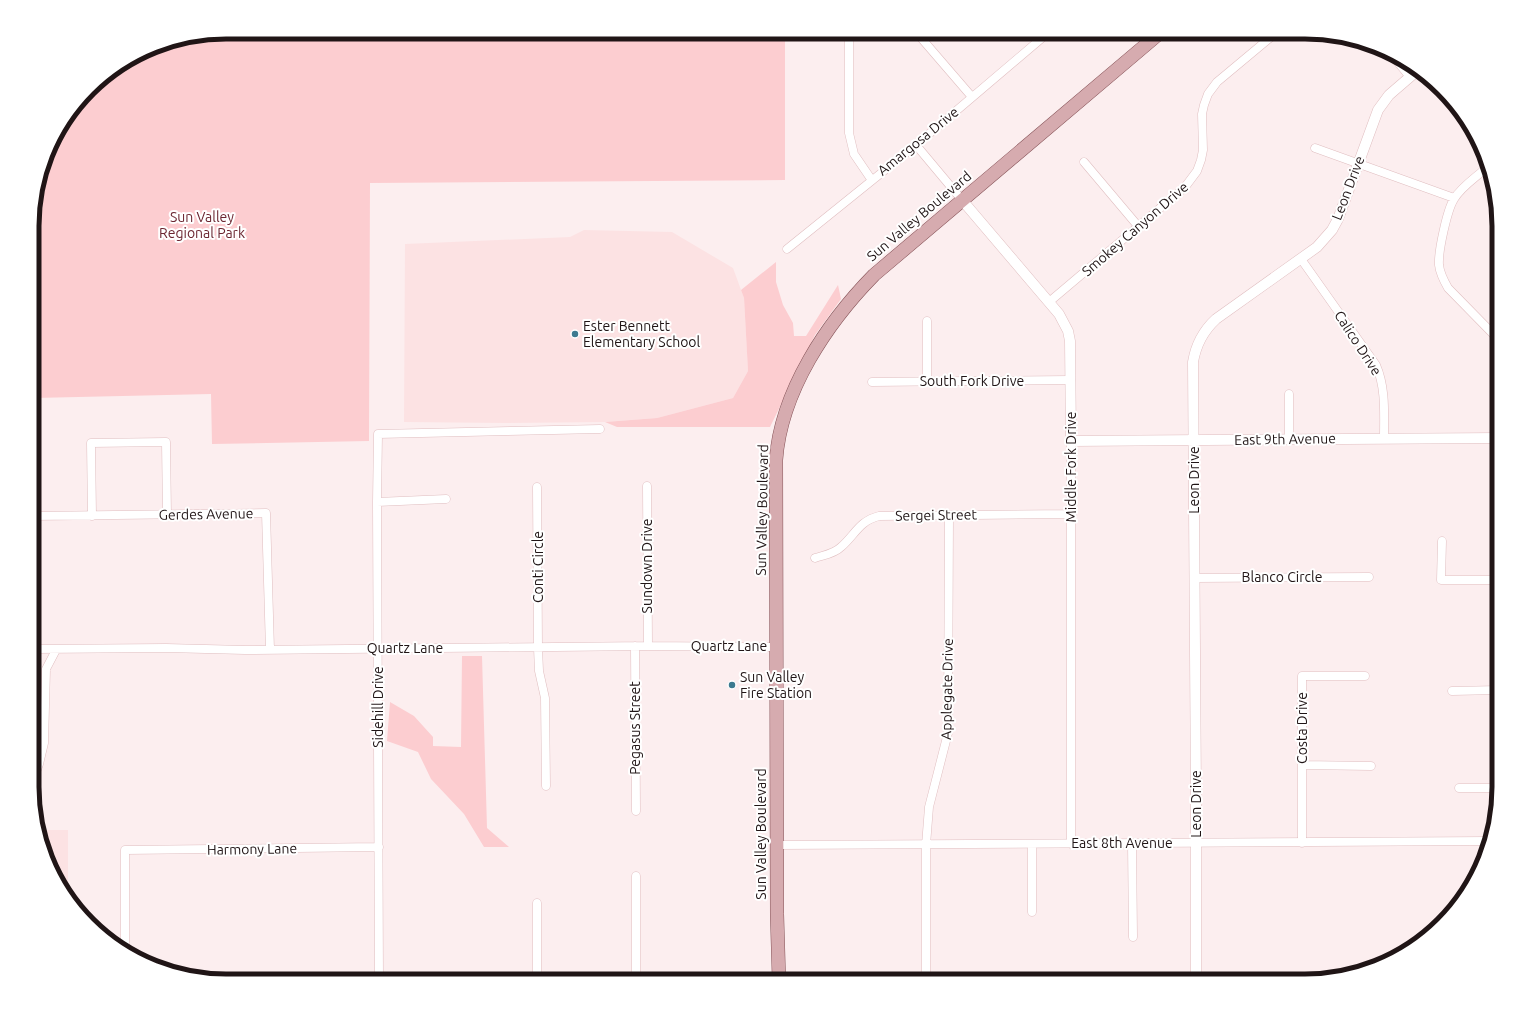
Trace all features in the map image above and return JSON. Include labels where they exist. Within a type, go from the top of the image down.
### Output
[{"type":"main road","name":"Sun Valley Boulevard","points":[[779,974],[776,460],[780,431],[789,402],[801,376],[820,343],[850,302],[874,275],[1153,39]]},
{"type":"street","points":[[849,39],[849,133],[854,154],[871,179]]},
{"type":"street","points":[[922,39],[972,97]]},
{"type":"street","name":"Amargosa Drive","points":[[787,249],[871,179],[916,145],[1041,39]]},
{"type":"street","name":"Smokey Canyon Drive","points":[[1049,302],[1185,187],[1196,171],[1202,150],[1202,114],[1204,105],[1212,89],[1217,82],[1269,39]]},
{"type":"street","name":"Leon Drive","points":[[1196,974],[1193,362],[1198,343],[1203,333],[1216,318],[1317,247],[1332,230],[1338,219],[1378,110],[1389,95],[1413,74]]},
{"type":"street","name":"Middle Fork Drive","points":[[916,145],[1059,314],[1068,330],[1070,341],[1071,380],[1072,514],[1071,844]]},
{"type":"street","points":[[1315,148],[1454,198]]},
{"type":"street","points":[[1084,162],[1138,226]]},
{"type":"street","points":[[1483,170],[1460,190],[1454,198],[1448,212],[1439,255],[1441,274],[1452,293],[1492,333]]},
{"type":"street","name":"Calico Drive","points":[[1301,259],[1376,365],[1380,374],[1384,394],[1384,438]]},
{"type":"street","points":[[927,321],[927,382]]},
{"type":"street","name":"South Fork Drive","points":[[872,382],[1071,380]]},
{"type":"street","points":[[1289,394],[1290,439]]},
{"type":"street","name":"Sidehill Drive","points":[[379,974],[378,434],[600,429]]},
{"type":"street","name":"East 9th Avenue","points":[[1071,441],[1492,438]]},
{"type":"street","points":[[92,516],[91,443],[166,442],[167,515]]},
{"type":"street","name":"Sundown Drive","points":[[647,486],[648,646]]},
{"type":"street","name":"Conti Circle","points":[[537,487],[538,648],[539,671],[545,698],[546,786]]},
{"type":"street","points":[[377,502],[446,499]]},
{"type":"street","name":"Gerdes Avenue","points":[[39,516],[266,514],[270,650]]},
{"type":"street","name":"Sergei Street","points":[[815,558],[830,554],[842,547],[860,525],[879,516],[1072,514]]},
{"type":"street","name":"Applegate Drive","points":[[926,974],[926,845],[929,807],[948,733],[949,515]]},
{"type":"street","points":[[1442,541],[1442,580],[1492,580]]},
{"type":"street","name":"Blanco Circle","points":[[1195,578],[1369,577]]},
{"type":"street","name":"Quartz Lane","points":[[39,650],[166,648],[270,650],[635,646],[777,647]]},
{"type":"street","name":"Pegasus Street","points":[[635,646],[636,811]]},
{"type":"street","points":[[39,763],[44,743],[46,669],[56,650]]},
{"type":"street","name":"Costa Drive","points":[[1302,843],[1302,676],[1365,676]]},
{"type":"street","points":[[1452,691],[1492,690]]},
{"type":"street","points":[[1302,765],[1371,766]]},
{"type":"street","points":[[1459,788],[1492,788]]},
{"type":"street","name":"East 8th Avenue","points":[[777,845],[1484,841]]},
{"type":"street","points":[[1032,844],[1032,912]]},
{"type":"street","points":[[1132,844],[1133,937]]},
{"type":"street","name":"Harmony Lane","points":[[125,944],[125,850],[379,847]]},
{"type":"street","points":[[636,876],[636,974]]},
{"type":"street","points":[[537,903],[537,974]]},
{"type":"shaded area","name":"Ester Bennett Elementary School","points":[[584,230],[672,232],[733,268],[744,298],[748,371],[733,398],[657,418],[605,422],[404,422],[405,244],[570,237]]},
{"type":"shaded area","points":[[44,830],[68,830],[68,886],[53,859]]},
{"type":"green space","name":"Sun Valley Regional Park","points":[[214,39],[785,39],[785,180],[370,183],[369,441],[212,444],[211,394],[39,398],[39,214],[45,178],[58,143],[78,112],[103,85],[132,64],[154,53],[178,45]]},
{"type":"green space","points":[[776,262],[776,282],[783,305],[793,323],[794,336],[806,336],[838,285],[841,299],[815,335],[770,427],[617,427],[605,422],[657,418],[733,398],[748,371],[744,298],[741,290]]},
{"type":"green space","points":[[462,656],[482,656],[487,828],[509,847],[484,847],[464,814],[431,779],[418,752],[387,741],[390,702],[414,716],[433,737],[433,746],[461,747]]},
{"type":"place","name":"Ester Bennett Elementary School","points":[[575,334]]},
{"type":"place","name":"Sun Valley Fire Station","points":[[732,685]]}]
